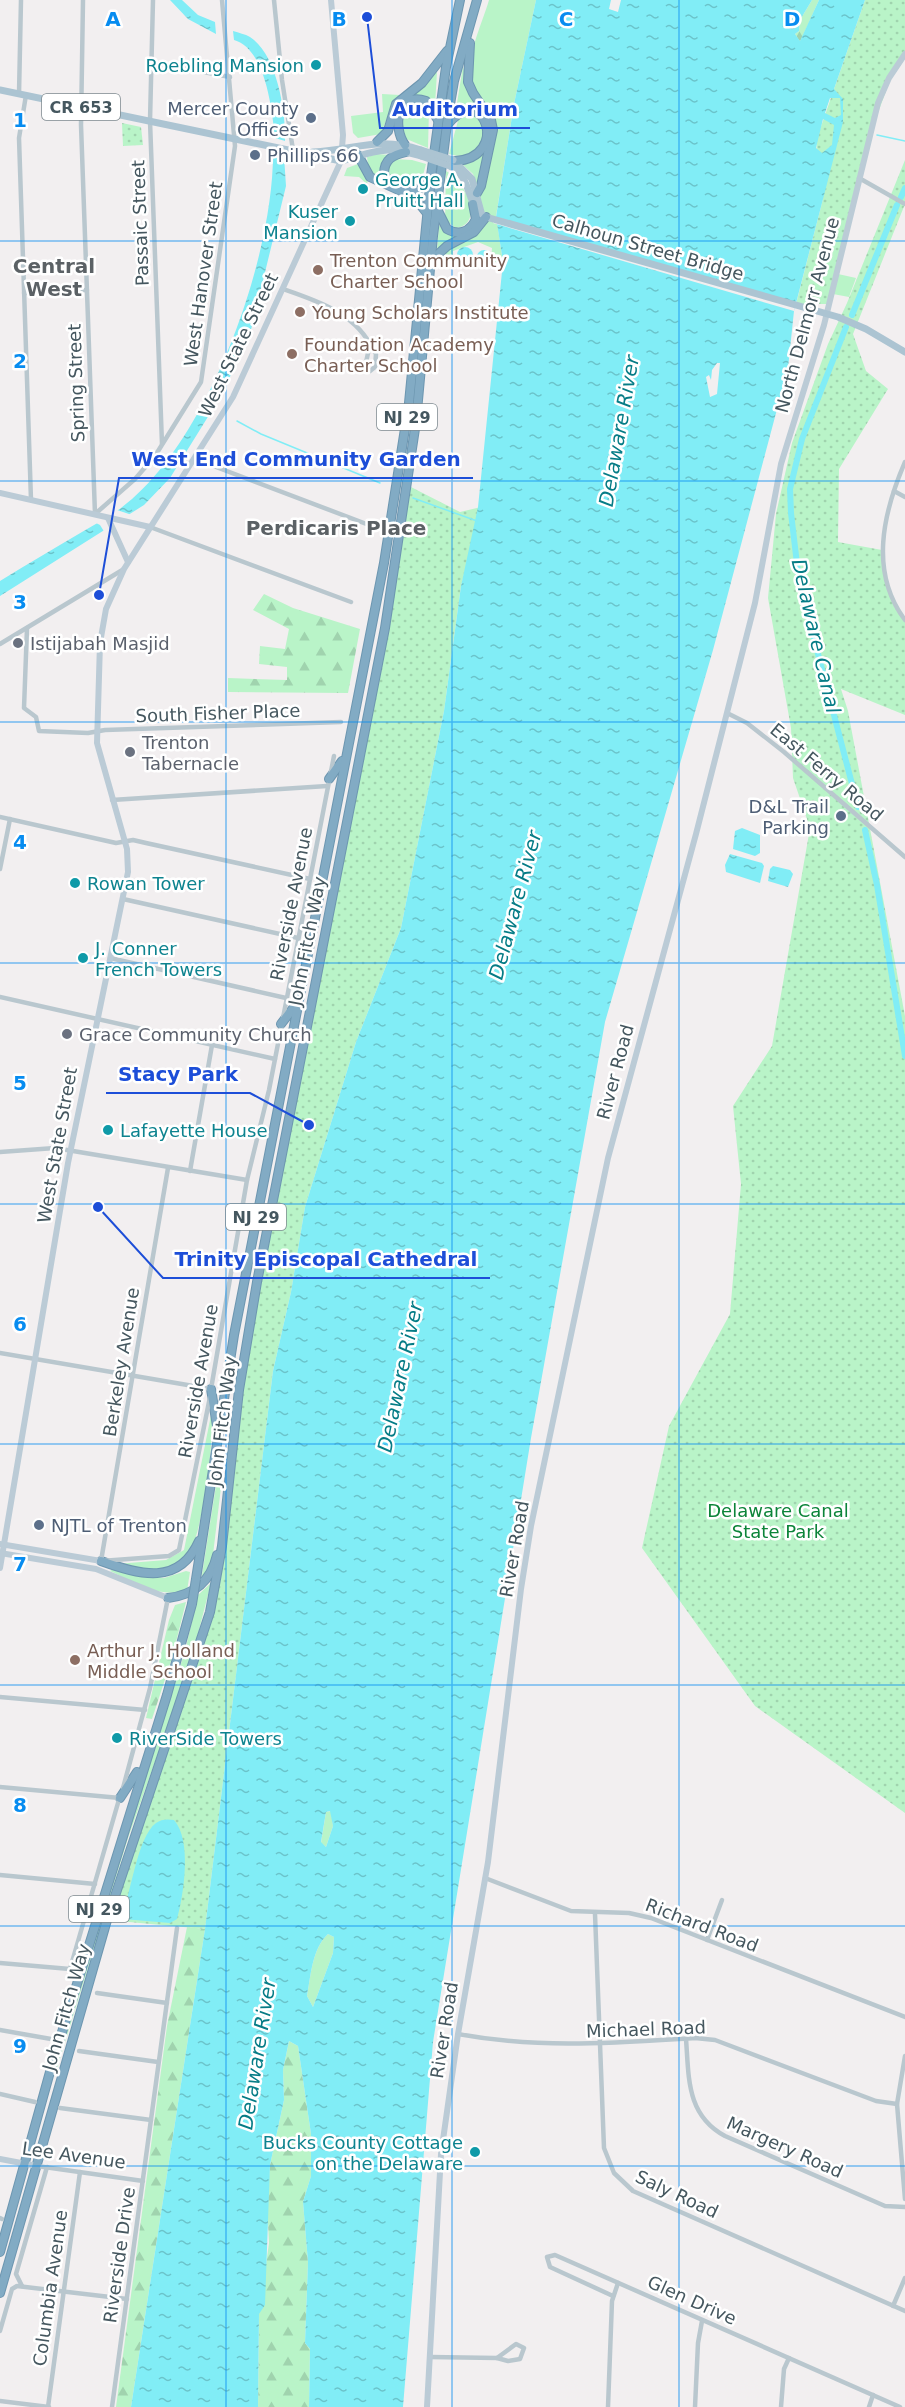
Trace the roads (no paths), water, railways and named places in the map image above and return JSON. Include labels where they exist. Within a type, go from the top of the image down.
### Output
[{"type":"highway","name":"John Fitch Way","points":[[0,2252],[52,2061],[192,1604],[234,1335],[298,997],[373,627],[402,452],[412,375],[426,212],[438,121],[449,47],[460,0]]},
{"type":"highway","name":"John Fitch Way","points":[[0,2293],[110,1910],[157,1765],[206,1628],[215,1589],[239,1390],[257,1282],[385,628],[416,428],[431,262],[447,125],[454,81],[477,0]]},
{"type":"highway","points":[[471,24],[468,82],[491,120],[493,129],[481,186],[477,193]]},
{"type":"highway","points":[[377,142],[388,130],[398,102],[422,83],[449,47]]},
{"type":"highway","points":[[393,187],[385,178],[385,165],[393,155],[406,148],[397,126],[400,111],[405,103],[415,99],[424,100],[430,105],[438,121]]},
{"type":"highway","points":[[447,125],[458,113],[467,110],[481,115],[488,127],[485,142],[476,156],[453,163]]},
{"type":"highway","points":[[358,155],[370,177],[420,201],[426,212]]},
{"type":"highway","points":[[405,192],[421,188],[431,176]]},
{"type":"highway","points":[[437,207],[443,224],[457,233],[469,230],[475,222],[473,204]]},
{"type":"highway","points":[[431,262],[447,246],[474,232],[486,216]]},
{"type":"highway","points":[[328,782],[346,755]]},
{"type":"highway","points":[[281,1024],[289,1016],[298,997]]},
{"type":"highway","points":[[212,1389],[218,1437]]},
{"type":"highway","points":[[168,1598],[187,1594],[200,1587],[210,1574],[216,1559],[227,1501]]},
{"type":"highway","points":[[101,1561],[135,1570],[169,1572],[190,1559],[204,1531]]},
{"type":"highway","points":[[120,1797],[134,1779],[153,1735]]},
{"type":"main road","name":"West State Street","points":[[0,1568],[2,1545],[70,1151],[95,1019],[123,899],[128,860],[96,732],[100,643],[106,609],[114,587],[128,562],[233,397],[341,161],[343,147],[331,0]]},
{"type":"main road","name":"North Delmorr Avenue","points":[[727,713],[749,625],[781,464],[826,314],[881,96],[905,54]]},
{"type":"main road","name":"CR 653","points":[[0,90],[289,149]]},
{"type":"main road","points":[[304,152],[377,142],[406,148],[453,163],[469,174],[486,216]]},
{"type":"main road","points":[[289,149],[341,161],[388,148],[406,148]]},
{"type":"main road","points":[[453,163],[465,179],[473,204],[486,216]]},
{"type":"main road","name":"Calhoun Street Bridge","points":[[486,216],[838,317],[860,326],[905,351]]},
{"type":"main road","points":[[0,493],[150,528]]},
{"type":"main road","points":[[107,518],[128,562]]},
{"type":"main road","name":"River Road","points":[[428,2407],[439,2182],[458,2034],[485,1878],[526,1557],[602,1182],[727,713]]},
{"type":"main road","points":[[2,1545],[101,1561]]},
{"type":"main road","points":[[1,1553],[103,1571],[168,1598]]},
{"type":"main road","name":"Lee Avenue","points":[[0,2160],[37,2166]]},
{"type":"street","points":[[21,0],[19,138],[31,500]]},
{"type":"street","name":"Spring Street","points":[[83,0],[81,107],[95,514]]},
{"type":"street","name":"Passaic Street","points":[[153,0],[150,121],[162,445]]},
{"type":"street","name":"West Hanover Street","points":[[95,514],[135,479],[162,445],[201,382],[235,137],[222,0]]},
{"type":"street","points":[[274,0],[289,149]]},
{"type":"street","points":[[151,62],[230,76]]},
{"type":"street","points":[[859,178],[905,204]]},
{"type":"street","points":[[283,289],[335,310],[365,336],[370,344],[376,354],[375,367],[370,371],[364,366],[370,344]]},
{"type":"street","points":[[24,293],[87,291]]},
{"type":"street","points":[[195,459],[377,528]]},
{"type":"street","points":[[905,462],[894,491],[883,538],[882,561],[890,594],[905,620]]},
{"type":"street","points":[[894,491],[905,497]]},
{"type":"street","points":[[150,528],[351,602]]},
{"type":"street","points":[[0,644],[124,569]]},
{"type":"street","points":[[106,579],[114,587]]},
{"type":"street","name":"South Fisher Place","points":[[27,628],[24,700],[25,710],[36,717],[37,731],[96,732],[341,722]]},
{"type":"street","name":"East Ferry Road","points":[[727,713],[742,720],[784,752],[905,857]]},
{"type":"street","name":"Riverside Avenue","points":[[101,1561],[169,1556],[178,1551],[185,1527],[212,1389],[247,1180],[275,1059],[334,756]]},
{"type":"street","points":[[112,800],[328,782]]},
{"type":"street","points":[[0,817],[116,843],[133,840],[310,879]]},
{"type":"street","points":[[0,869],[10,819]]},
{"type":"street","points":[[123,899],[298,939]]},
{"type":"street","points":[[110,958],[286,998]]},
{"type":"street","points":[[0,997],[275,1059]]},
{"type":"street","points":[[190,1171],[212,1045]]},
{"type":"street","points":[[0,1152],[37,1147],[247,1180]]},
{"type":"street","name":"Berkeley Avenue","points":[[101,1561],[168,1168]]},
{"type":"street","points":[[0,1353],[212,1389]]},
{"type":"street","points":[[0,1963],[70,1969],[144,1710],[168,1598]]},
{"type":"street","points":[[0,1697],[144,1710]]},
{"type":"street","points":[[0,1786],[120,1797]]},
{"type":"street","points":[[0,1875],[95,1884]]},
{"type":"street","name":"Richard Road","points":[[485,1878],[560,1908],[595,1914],[640,1915],[905,2017]]},
{"type":"street","points":[[707,1941],[722,1900]]},
{"type":"street","name":"Saly Road","points":[[595,1914],[598,2044],[604,2148],[609,2165],[619,2180],[633,2191],[905,2312]]},
{"type":"street","name":"Riverside Drive","points":[[112,2407],[177,1928]]},
{"type":"street","points":[[97,1993],[166,2003]]},
{"type":"street","points":[[0,2030],[51,2039]]},
{"type":"street","name":"Michael Road","points":[[458,2034],[535,2045],[705,2038],[725,2043],[876,2101],[897,2104]]},
{"type":"street","name":"Margery Road","points":[[686,2038],[691,2096],[698,2113],[710,2126],[725,2136],[885,2206],[905,2207]]},
{"type":"street","points":[[79,2051],[158,2061]]},
{"type":"street","points":[[905,2056],[897,2104],[905,2199]]},
{"type":"street","points":[[0,2094],[35,2102]]},
{"type":"street","points":[[60,2108],[151,2120]]},
{"type":"street","name":"Lee Avenue","points":[[37,2166],[143,2181]]},
{"type":"street","points":[[22,2286],[16,2274],[47,2167]]},
{"type":"street","name":"Columbia Avenue","points":[[48,2407],[80,2172]]},
{"type":"street","name":"Glen Drive","points":[[613,2296],[553,2269],[546,2259],[549,2255],[555,2254],[900,2407]]},
{"type":"street","points":[[893,2306],[905,2278]]},
{"type":"street","points":[[608,2407],[613,2296],[618,2283]]},
{"type":"street","points":[[0,2331],[12,2289],[22,2286],[127,2299]]},
{"type":"street","points":[[695,2407],[698,2343],[702,2321]]},
{"type":"street","points":[[430,2357],[518,2360],[523,2356],[524,2348],[514,2344],[497,2358]]},
{"type":"street","points":[[781,2407],[784,2368],[789,2358]]},
{"type":"street","points":[[869,2407],[873,2395]]},
{"type":"street","points":[[0,2401],[48,2407]]},
{"type":"water","points":[[170,0],[182,0],[198,15],[215,22],[216,34],[188,19]]},
{"type":"water","name":"Delaware River","points":[[536,0],[611,0],[609,9],[618,12],[621,0],[812,0],[800,20],[799,31],[795,34],[800,41],[819,0],[865,0],[834,89],[843,99],[843,122],[794,311],[788,368],[713,650],[605,1022],[531,1438],[433,2042],[403,2407],[309,2407],[310,2349],[305,2343],[308,2262],[303,2202],[311,2176],[311,2134],[298,2046],[289,2041],[283,2070],[284,2100],[270,2165],[265,2305],[259,2314],[258,2407],[131,2407],[205,1929],[273,1371],[291,1292],[305,1207],[356,1042],[401,928],[444,711],[461,586],[478,507],[503,262],[496,217],[514,104]],"holes":[[[830,98],[840,98],[841,115],[835,118],[825,113]],[[823,119],[834,125],[832,145],[822,153],[816,148]],[[717,363],[720,363],[717,394],[710,397],[706,377],[709,375],[711,380],[712,370]],[[330,1811],[333,1826],[326,1847],[321,1842],[326,1812]],[[328,1934],[334,1937],[333,1953],[313,2007],[307,1996],[313,1963],[319,1947]]]},
{"type":"water","points":[[233,31],[250,37],[267,56],[278,84],[284,115],[285,141],[275,138],[269,98],[260,68],[245,46],[234,40]]},
{"type":"water","points":[[273,154],[284,156],[286,186],[249,338],[219,399],[170,478],[144,505],[0,596],[0,581],[121,508],[153,478],[181,440],[207,395],[230,346],[248,295],[270,197]]},
{"type":"water","points":[[465,247],[471,249],[473,255],[471,261],[465,263],[459,261],[457,255],[459,249]]},
{"type":"water","points":[[481,250],[487,250],[491,257],[487,264],[481,264],[477,260],[477,254]]},
{"type":"water","points":[[742,828],[760,835],[760,853],[755,856],[733,849],[735,831]]},
{"type":"water","points":[[730,854],[762,863],[764,866],[760,883],[726,872],[725,865]]},
{"type":"water","points":[[773,866],[790,870],[793,874],[788,887],[768,881],[770,869]]},
{"type":"water","points":[[174,1820],[180,1829],[185,1854],[184,1882],[177,1919],[170,1923],[123,1919],[121,1917],[139,1853],[149,1830],[160,1821]]},
{"type":"waterway","points":[[877,135],[905,141]]},
{"type":"waterway","name":"Delaware Canal","points":[[901,197],[905,188]]},
{"type":"waterway","name":"Delaware Canal","points":[[852,315],[897,205]]},
{"type":"waterway","name":"Delaware Canal","points":[[846,327],[802,439],[790,489],[799,581],[858,807]]},
{"type":"waterway","points":[[237,421],[261,434],[380,483]]},
{"type":"waterway","points":[[413,498],[477,521]]},
{"type":"waterway","name":"Delaware Canal","points":[[865,830],[877,885],[905,1056]]},
{"type":"place","name":"Auditorium","points":[[367,17]]},
{"type":"place","name":"Roebling Mansion","points":[[316,65]]},
{"type":"place","name":"Mercer County Offices","points":[[311,118]]},
{"type":"place","name":"Phillips 66","points":[[255,155]]},
{"type":"place","name":"George A. Pruitt Hall","points":[[363,189]]},
{"type":"place","name":"Kuser Mansion","points":[[350,221]]},
{"type":"place","name":"Trenton Community Charter School","points":[[318,270]]},
{"type":"place","name":"Young Scholars Institute","points":[[300,312]]},
{"type":"place","name":"Foundation Academy Charter School","points":[[292,354]]},
{"type":"place","name":"West End Community Garden","points":[[99,595]]},
{"type":"place","name":"Istijabah Masjid","points":[[18,643]]},
{"type":"place","name":"Trenton Tabernacle","points":[[130,752]]},
{"type":"place","name":"D&L Trail Parking","points":[[841,816]]},
{"type":"place","name":"Rowan Tower","points":[[75,883]]},
{"type":"place","name":"J. Conner French Towers","points":[[83,958]]},
{"type":"place","name":"Grace Community Church","points":[[67,1034]]},
{"type":"place","name":"Stacy Park","points":[[309,1125]]},
{"type":"place","name":"Lafayette House","points":[[108,1130]]},
{"type":"place","name":"Trinity Episcopal Cathedral","points":[[98,1207]]},
{"type":"place","name":"NJTL of Trenton","points":[[39,1525]]},
{"type":"place","name":"Arthur J. Holland Middle School","points":[[75,1660]]},
{"type":"place","name":"RiverSide Towers","points":[[117,1738]]},
{"type":"place","name":"Bucks County Cottage on the Delaware","points":[[475,2152]]},
{"type":"district","name":"Central West","points":[[54,278]]},
{"type":"district","name":"Perdicaris Place","points":[[336,528]]},
{"type":"park label","name":"Delaware Canal State Park","points":[[778,1520]]}]
